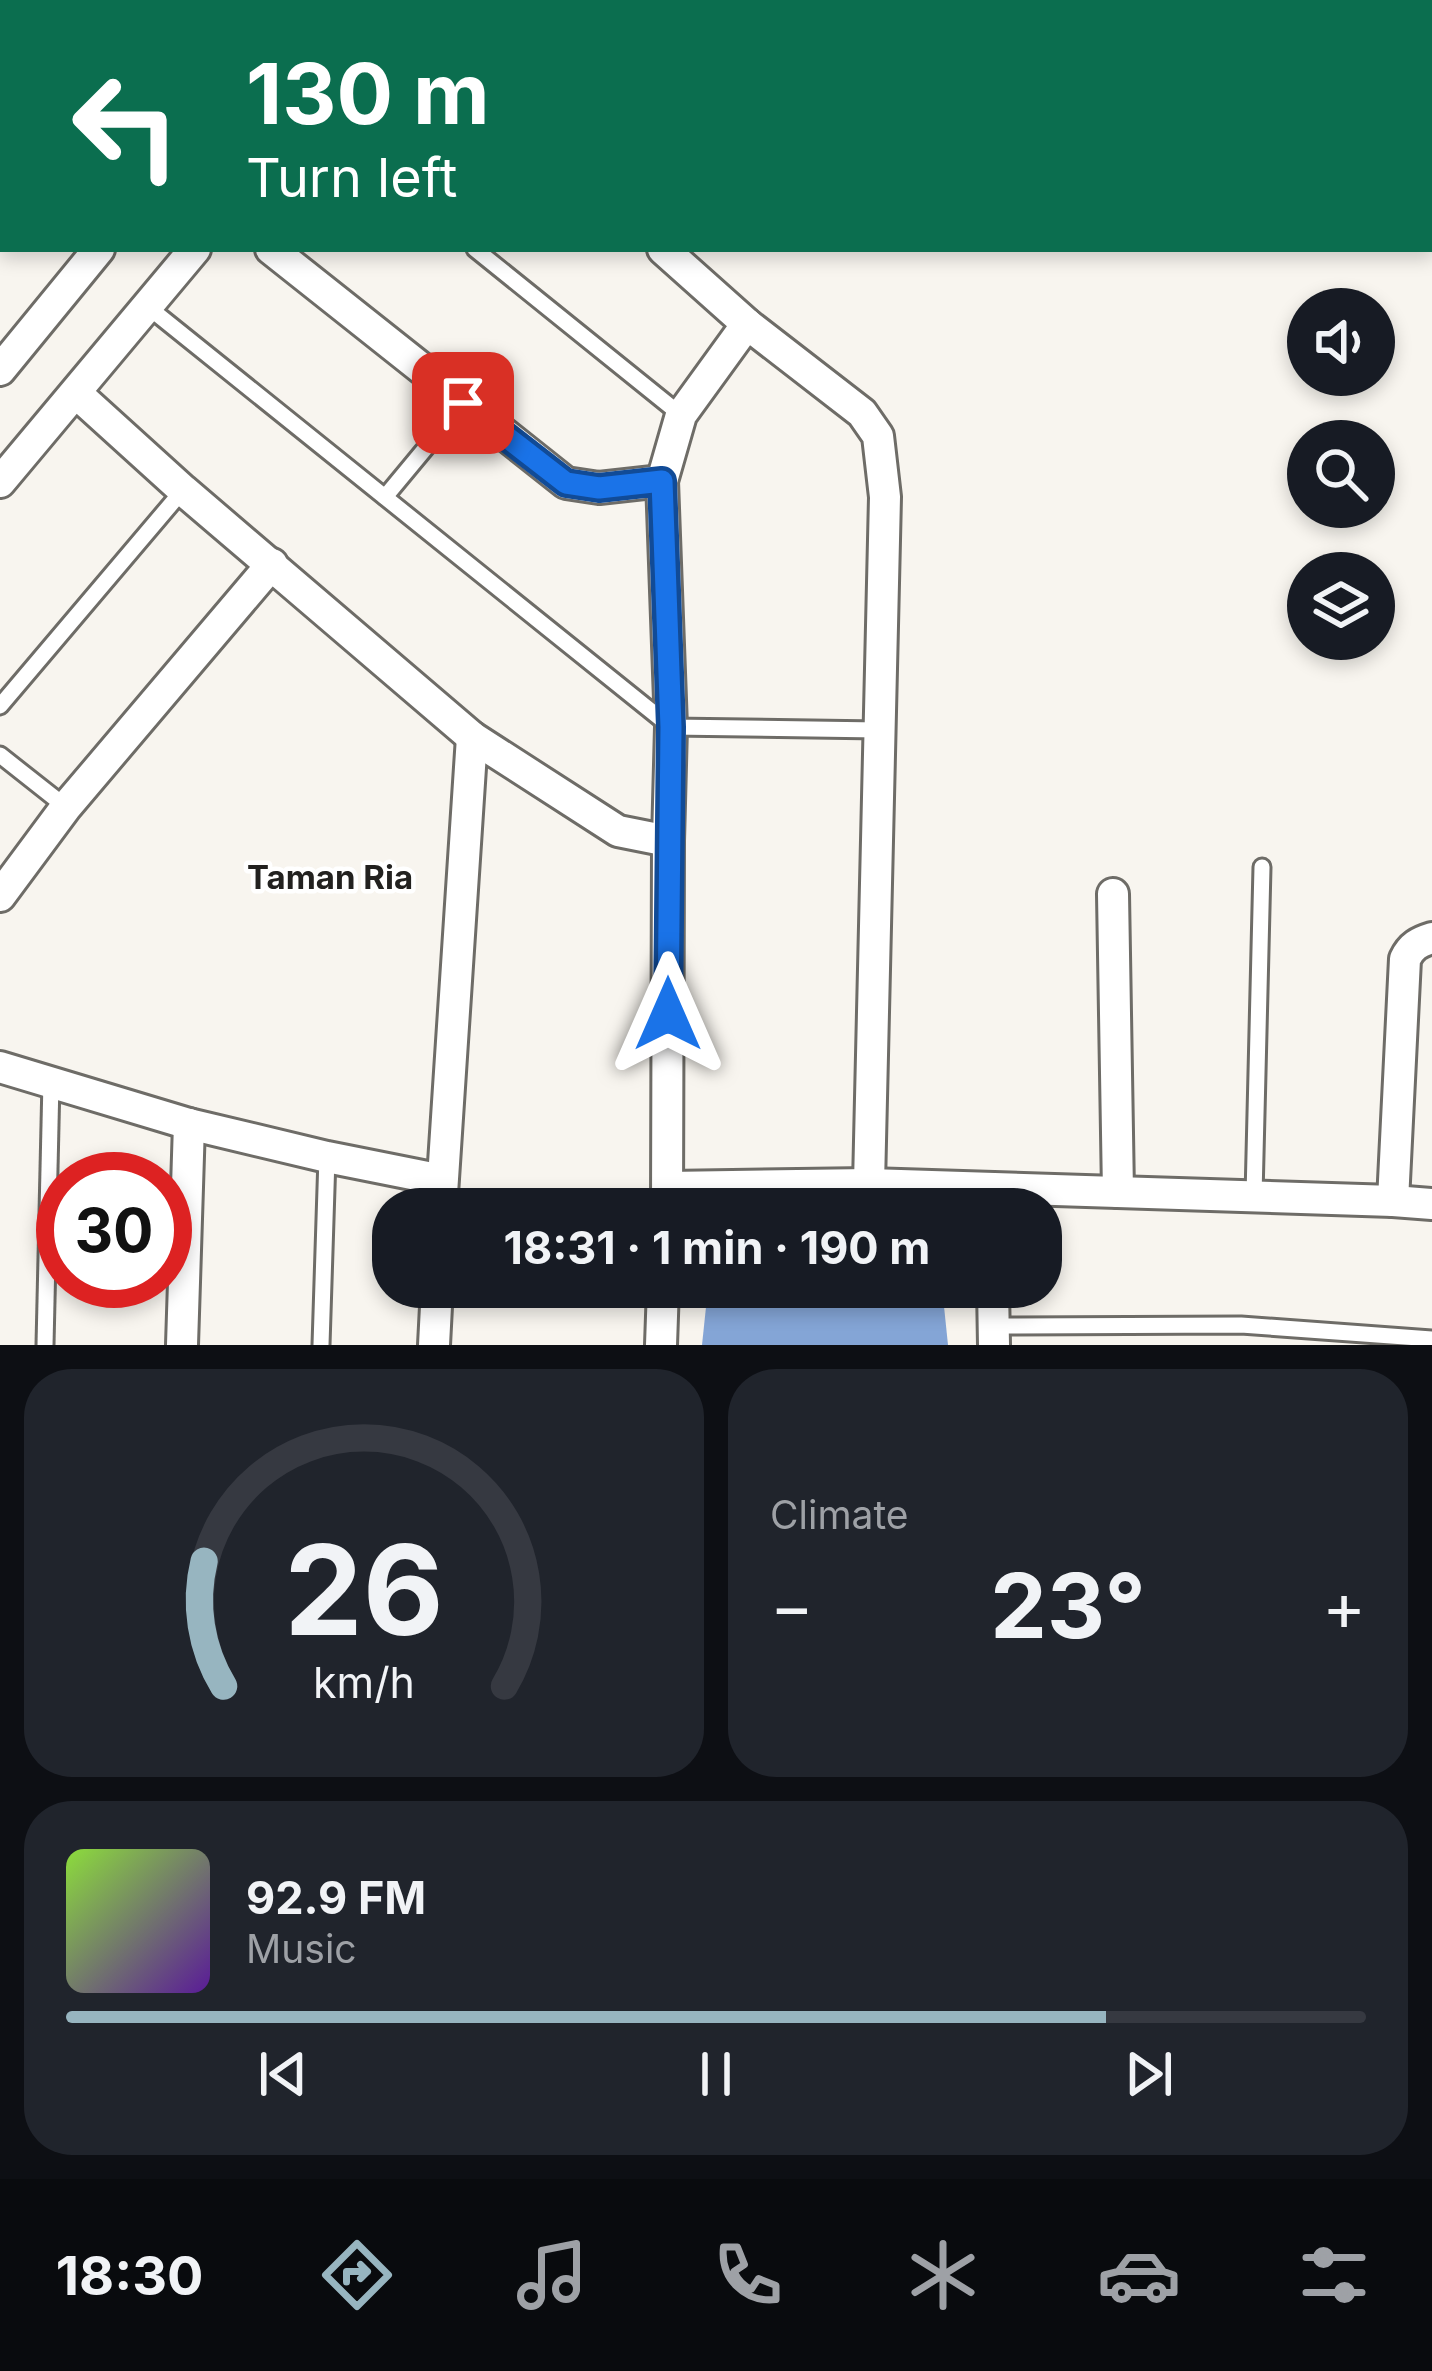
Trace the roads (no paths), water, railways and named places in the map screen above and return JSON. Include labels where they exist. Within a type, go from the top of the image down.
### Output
[{"type":"street","points":[[0,370],[97,252]]},
{"type":"street","points":[[0,482],[192,252]]},
{"type":"street","points":[[275,252],[566,483],[599,488],[662,481]]},
{"type":"street","points":[[666,252],[747,324],[862,413],[878,436],[885,497],[869,1184]]},
{"type":"street","points":[[667,1188],[671,727],[662,481],[681,416],[747,324]]},
{"type":"street","points":[[76,393],[472,737],[618,831],[668,842]]},
{"type":"street","points":[[0,896],[66,808],[272,564]]},
{"type":"street","points":[[443,1188],[472,737]]},
{"type":"street","points":[[1113,894],[1118,1192]]},
{"type":"street","points":[[1394,1201],[1405,959],[1409,950],[1432,938]]},
{"type":"street","points":[[0,1066],[189,1124],[327,1156],[415,1188]]},
{"type":"street","points":[[182,1345],[189,1124]]},
{"type":"street","points":[[821,1188],[869,1184],[902,1188]]},
{"type":"street","points":[[1062,1195],[1118,1192],[1432,1204]]},
{"type":"street","points":[[434,1345],[436,1308]]},
{"type":"street","points":[[661,1345],[662,1308]]},
{"type":"lane","points":[[479,252],[681,416]]},
{"type":"lane","points":[[147,306],[671,727],[879,730]]},
{"type":"lane","points":[[385,497],[463,403]]},
{"type":"lane","points":[[0,706],[183,490]]},
{"type":"lane","points":[[0,754],[66,808]]},
{"type":"lane","points":[[1254,1196],[1262,867]]},
{"type":"lane","points":[[45,1345],[51,1081]]},
{"type":"lane","points":[[321,1345],[327,1156]]},
{"type":"lane","points":[[993,1335],[1241,1325],[1432,1339]]},
{"type":"water","points":[[706,1308],[944,1308],[948,1345],[702,1345]]},
{"type":"district","name":"Taman Ria","points":[[330,877]]}]
